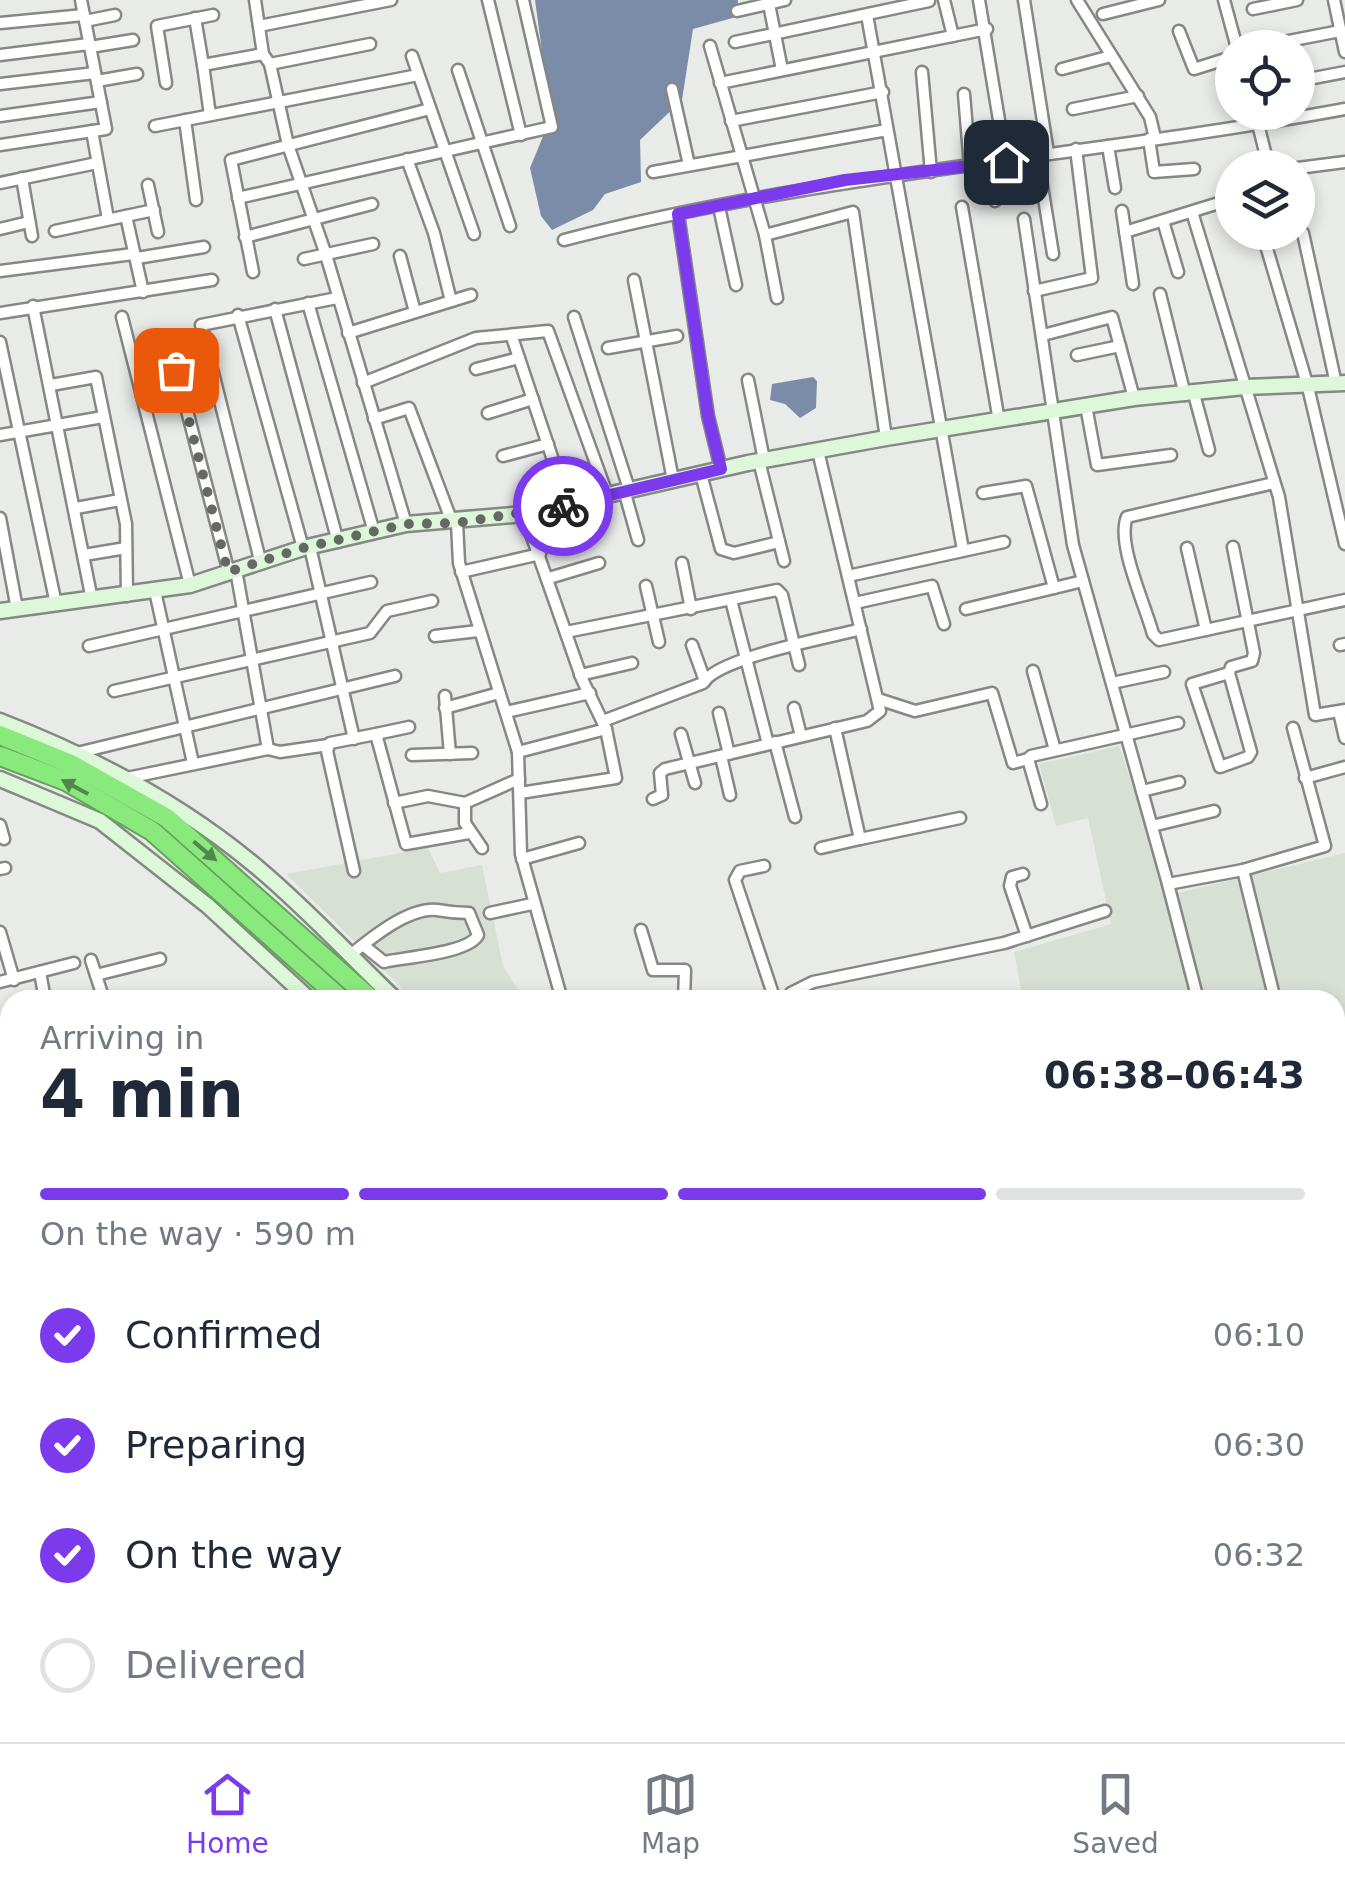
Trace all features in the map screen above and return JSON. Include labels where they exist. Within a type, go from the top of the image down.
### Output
[{"type":"highway","points":[[0,735],[71,764],[166,818],[361,990]]},
{"type":"highway","points":[[0,756],[66,782],[152,831],[331,990]]},
{"type":"street","points":[[0,144],[106,129],[82,0]]},
{"type":"street","points":[[254,0],[299,183],[326,255],[406,524]]},
{"type":"street","points":[[259,26],[391,0]]},
{"type":"street","points":[[488,0],[521,135]]},
{"type":"street","points":[[238,198],[552,125],[524,0]]},
{"type":"street","points":[[737,11],[785,0]]},
{"type":"street","points":[[944,0],[952,36]]},
{"type":"street","points":[[979,0],[987,29],[1006,162]]},
{"type":"street","points":[[1024,0],[1053,254]]},
{"type":"street","points":[[1077,0],[1150,117],[1154,172],[1194,169]]},
{"type":"street","points":[[1104,14],[1159,0]]},
{"type":"street","points":[[1224,0],[1232,30]]},
{"type":"street","points":[[1253,9],[1297,0]]},
{"type":"street","points":[[735,42],[929,2]]},
{"type":"street","points":[[768,4],[782,70]]},
{"type":"street","points":[[1338,7],[1345,52]]},
{"type":"street","points":[[0,22],[114,15]]},
{"type":"street","points":[[166,83],[157,26],[213,15]]},
{"type":"street","points":[[868,15],[963,550]]},
{"type":"street","points":[[195,18],[210,115]]},
{"type":"street","points":[[720,83],[987,29]]},
{"type":"street","points":[[1179,31],[1194,69],[1215,62]]},
{"type":"street","points":[[1315,36],[1340,31]]},
{"type":"street","points":[[0,55],[133,40]]},
{"type":"street","points":[[203,65],[370,44]]},
{"type":"street","points":[[710,46],[764,235],[777,298]]},
{"type":"street","points":[[412,56],[474,234]]},
{"type":"street","points":[[1062,69],[1111,56]]},
{"type":"street","points":[[458,70],[510,226]]},
{"type":"street","points":[[922,72],[931,172]]},
{"type":"street","points":[[1315,78],[1345,72]]},
{"type":"street","points":[[0,84],[137,74]]},
{"type":"street","points":[[156,126],[418,75]]},
{"type":"street","points":[[672,89],[690,165]]},
{"type":"street","points":[[731,121],[883,92]]},
{"type":"street","points":[[964,94],[970,166]]},
{"type":"street","points":[[1073,109],[1138,96]]},
{"type":"street","points":[[0,116],[101,102]]},
{"type":"street","points":[[252,272],[231,160],[430,109]]},
{"type":"street","points":[[1315,112],[1345,109]]},
{"type":"street","points":[[185,120],[196,200]]},
{"type":"street","points":[[564,240],[845,180],[1006,162],[1215,127]]},
{"type":"street","points":[[653,172],[887,130]]},
{"type":"street","points":[[92,131],[108,220]]},
{"type":"street","points":[[1108,146],[1115,188]]},
{"type":"street","points":[[1034,292],[1092,278],[1076,149]]},
{"type":"street","points":[[407,159],[434,233],[451,301]]},
{"type":"street","points":[[1315,166],[1345,162]]},
{"type":"street","points":[[0,183],[97,163]]},
{"type":"street","points":[[992,164],[995,202]]},
{"type":"street","points":[[22,178],[32,236]]},
{"type":"street","points":[[148,186],[158,232]]},
{"type":"street","points":[[245,237],[372,204]]},
{"type":"street","points":[[1125,232],[1215,205]]},
{"type":"street","points":[[719,207],[736,285]]},
{"type":"street","points":[[962,208],[999,422]]},
{"type":"street","points":[[54,231],[154,210]]},
{"type":"street","points":[[1122,211],[1133,284]]},
{"type":"street","points":[[764,235],[853,212],[886,438]]},
{"type":"street","points":[[1192,212],[1274,482],[1315,715],[1342,711],[1345,738]]},
{"type":"street","points":[[678,214],[708,416],[721,469]]},
{"type":"street","points":[[126,216],[143,292]]},
{"type":"street","points":[[1024,218],[1073,544],[1195,990]]},
{"type":"street","points":[[1164,221],[1178,272]]},
{"type":"street","points":[[0,229],[29,222]]},
{"type":"street","points":[[304,259],[373,244]]},
{"type":"street","points":[[0,271],[204,247]]},
{"type":"street","points":[[1267,250],[1339,493],[1345,544]]},
{"type":"street","points":[[0,610],[155,592],[190,585],[260,560],[406,524],[455,523],[524,514],[721,469],[886,438],[1134,398],[1341,383],[1307,250]]},
{"type":"street","points":[[400,256],[416,312]]},
{"type":"street","points":[[0,313],[212,280]]},
{"type":"street","points":[[634,280],[674,480]]},
{"type":"street","points":[[122,294],[190,585]]},
{"type":"street","points":[[1160,294],[1209,450]]},
{"type":"street","points":[[348,333],[471,295]]},
{"type":"street","points":[[260,560],[202,324],[337,298]]},
{"type":"street","points":[[308,303],[374,532]]},
{"type":"street","points":[[33,306],[60,424],[92,600]]},
{"type":"street","points":[[275,309],[338,542]]},
{"type":"street","points":[[238,315],[307,548],[354,739]]},
{"type":"street","points":[[574,317],[627,490],[638,540]]},
{"type":"street","points":[[1043,336],[1112,317],[1134,398]]},
{"type":"street","points":[[363,382],[476,338],[544,331],[552,338],[606,494]]},
{"type":"street","points":[[168,336],[244,610],[268,749]]},
{"type":"street","points":[[608,348],[677,336]]},
{"type":"street","points":[[512,337],[568,505]]},
{"type":"street","points":[[0,342],[56,604]]},
{"type":"street","points":[[1077,355],[1120,346]]},
{"type":"street","points":[[476,369],[519,358]]},
{"type":"street","points":[[51,385],[96,378],[120,500],[127,596]]},
{"type":"street","points":[[748,380],[784,561]]},
{"type":"street","points":[[488,413],[533,400]]},
{"type":"street","points":[[1086,406],[1097,466],[1171,455]]},
{"type":"street","points":[[374,419],[410,408],[455,523],[461,572],[518,752],[517,831],[532,904],[559,990]]},
{"type":"street","points":[[0,436],[103,417]]},
{"type":"street","points":[[504,456],[548,444]]},
{"type":"street","points":[[653,799],[662,796],[662,771],[874,719],[880,711],[818,451]]},
{"type":"street","points":[[701,474],[721,549],[734,553],[779,542]]},
{"type":"street","points":[[1274,482],[1126,518],[1126,550],[1153,634],[1159,640],[1345,600]]},
{"type":"street","points":[[982,493],[1026,486],[1054,588]]},
{"type":"street","points":[[76,508],[120,500]]},
{"type":"street","points":[[520,793],[616,778],[604,725],[580,675],[524,514]]},
{"type":"street","points":[[0,518],[16,608]]},
{"type":"street","points":[[848,576],[1004,542]]},
{"type":"street","points":[[1229,673],[1192,684],[1219,766],[1250,755],[1229,673],[1231,667],[1254,659],[1234,547]]},
{"type":"street","points":[[84,556],[126,548]]},
{"type":"street","points":[[1187,548],[1206,630]]},
{"type":"street","points":[[461,572],[540,554]]},
{"type":"street","points":[[549,578],[599,563]]},
{"type":"street","points":[[682,563],[690,609]]},
{"type":"street","points":[[966,609],[1083,581]]},
{"type":"street","points":[[89,646],[371,582]]},
{"type":"street","points":[[646,586],[659,642]]},
{"type":"street","points":[[855,603],[932,586],[944,624]]},
{"type":"street","points":[[155,592],[193,763]]},
{"type":"street","points":[[566,632],[781,592],[799,665]]},
{"type":"street","points":[[731,600],[795,817]]},
{"type":"street","points":[[114,691],[370,632],[384,613],[432,601]]},
{"type":"street","points":[[518,752],[604,725],[746,660],[861,629]]},
{"type":"street","points":[[435,636],[478,630]]},
{"type":"street","points":[[692,645],[705,681]]},
{"type":"street","points":[[580,675],[632,663]]},
{"type":"street","points":[[1034,671],[1055,750]]},
{"type":"street","points":[[1112,683],[1164,672]]},
{"type":"street","points":[[77,753],[395,676]]},
{"type":"street","points":[[450,754],[445,702],[498,693]]},
{"type":"street","points":[[506,712],[590,693]]},
{"type":"street","points":[[878,699],[916,710],[992,693],[1012,763],[1178,722]]},
{"type":"street","points":[[794,708],[801,736]]},
{"type":"street","points":[[719,713],[730,794]]},
{"type":"street","points":[[0,721],[126,778],[218,836],[257,867],[385,990]]},
{"type":"street","points":[[126,778],[268,749],[280,752],[328,745],[409,726]]},
{"type":"street","points":[[835,728],[860,839]]},
{"type":"street","points":[[1168,884],[1244,870],[1324,848],[1293,728]]},
{"type":"street","points":[[376,734],[406,844],[469,834]]},
{"type":"street","points":[[682,734],[695,783]]},
{"type":"street","points":[[328,745],[354,871]]},
{"type":"street","points":[[412,755],[472,753]]},
{"type":"street","points":[[1028,760],[1040,804]]},
{"type":"street","points":[[1306,778],[1345,767]]},
{"type":"street","points":[[394,803],[428,796],[466,804],[519,779]]},
{"type":"street","points":[[0,780],[100,821],[208,906],[299,990]]},
{"type":"street","points":[[1142,791],[1179,782]]},
{"type":"street","points":[[466,804],[469,834],[482,848]]},
{"type":"street","points":[[1152,826],[1214,811]]},
{"type":"street","points":[[821,848],[960,818]]},
{"type":"street","points":[[0,825],[4,839]]},
{"type":"street","points":[[522,859],[580,843]]},
{"type":"street","points":[[764,866],[740,870],[735,880],[767,990]]},
{"type":"street","points":[[1244,870],[1273,990]]},
{"type":"street","points":[[1023,874],[1012,877],[1010,886],[1027,936]]},
{"type":"street","points":[[490,914],[532,904]]},
{"type":"street","points":[[349,956],[362,945],[397,923],[432,910],[469,913],[478,935],[460,950],[438,950],[384,962],[362,945]]},
{"type":"street","points":[[801,990],[813,982],[1027,936],[1104,911]]},
{"type":"street","points":[[642,930],[653,970],[685,970],[684,990]]},
{"type":"street","points":[[0,932],[14,980]]},
{"type":"street","points":[[96,975],[160,958]]},
{"type":"street","points":[[91,960],[101,990]]},
{"type":"street","points":[[0,982],[74,963]]},
{"type":"street","points":[[40,972],[43,990]]},
{"type":"shaded area","points":[[1119,746],[1169,895],[1345,853],[1345,990],[1021,990],[1014,952],[1111,924],[1088,818],[1056,826],[1039,764]]},
{"type":"shaded area","points":[[428,848],[440,873],[482,865],[503,966],[519,990],[404,990],[286,874]]},
{"type":"water","points":[[535,0],[738,0],[736,17],[693,29],[682,100],[640,140],[641,182],[605,194],[593,210],[552,230],[541,216],[530,168],[551,117]]},
{"type":"water","points":[[813,377],[817,381],[816,408],[800,418],[785,404],[770,400],[772,384]]},
{"type":"way so far","points":[[176,370],[228,572],[303,548],[406,524],[457,523],[563,506]]},
{"type":"route","points":[[563,506],[721,469],[708,416],[678,214],[845,180],[1006,162]]}]
